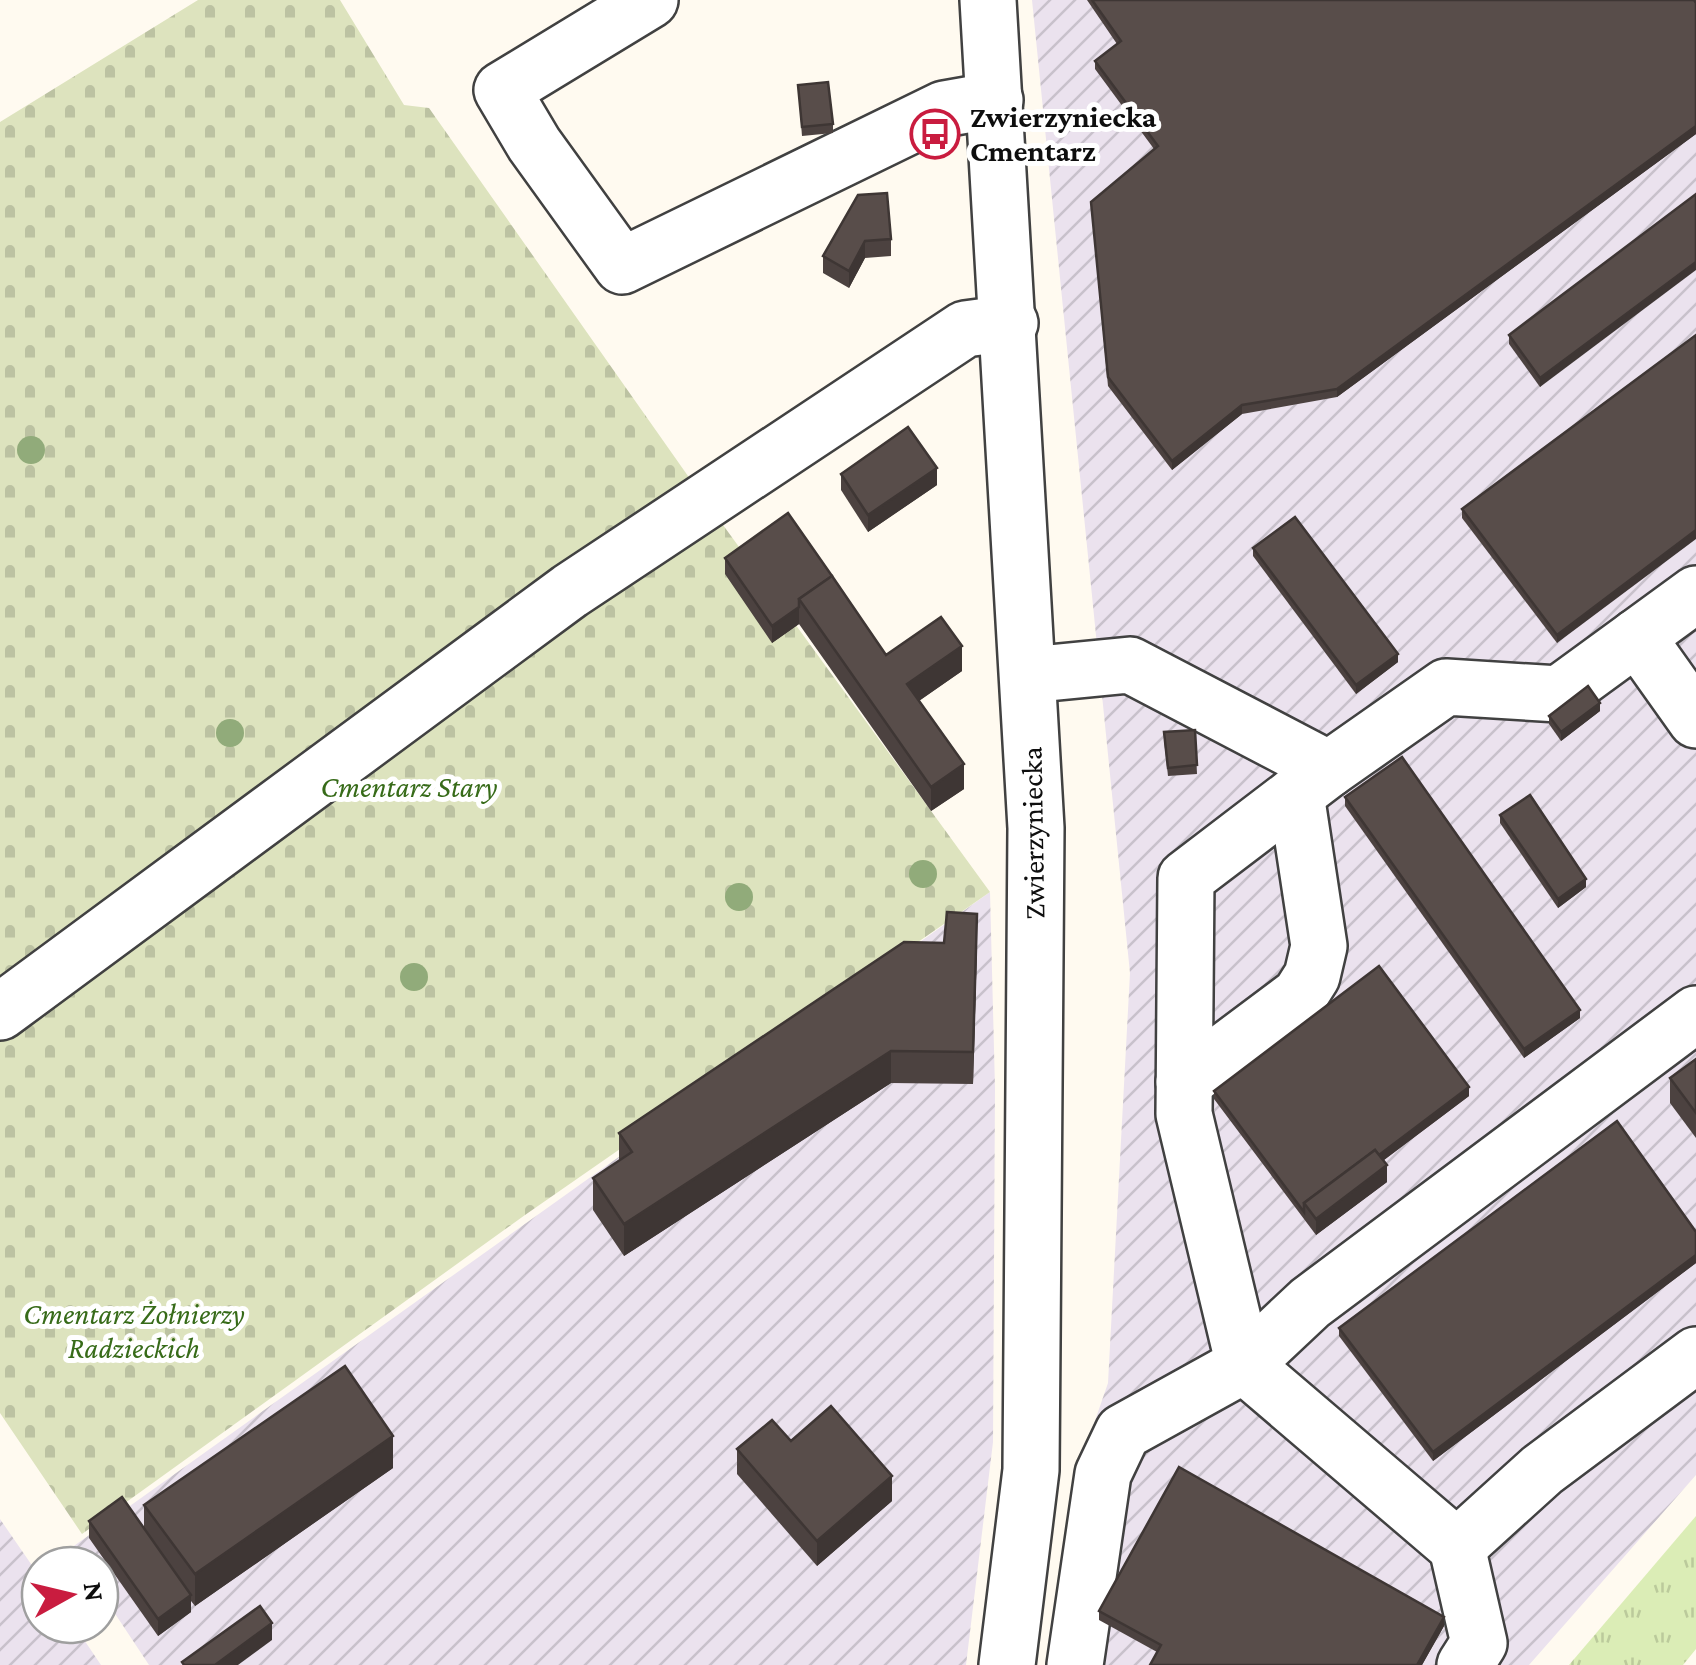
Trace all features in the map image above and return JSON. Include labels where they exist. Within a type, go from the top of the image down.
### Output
[{"type":"street","points":[[650,0],[502,90],[534,144],[622,266],[944,109],[995,100]]},
{"type":"street","name":"Zwierzyniecka","points":[[988,0],[1010,323],[1036,828],[1031,1470],[1007,1665]]},
{"type":"street","points":[[0,1012],[570,591],[965,328],[1010,323]]},
{"type":"street","points":[[1465,1665],[1479,1643],[1458,1547],[1244,1366],[1184,1114],[1186,878],[1446,687],[1559,694],[1696,594]]},
{"type":"street","points":[[1636,638],[1696,720]]},
{"type":"street","points":[[1028,675],[1130,665],[1312,782]]},
{"type":"street","points":[[1184,1082],[1300,995],[1312,976],[1319,946],[1312,782]]},
{"type":"street","points":[[1075,1665],[1102,1474],[1124,1432],[1244,1366],[1310,1303],[1696,1014]]},
{"type":"street","points":[[1458,1547],[1542,1470],[1696,1355]]},
{"type":"shaded area","points":[[1032,0],[1696,0],[1696,1475],[1529,1665],[1062,1665],[1079,1467],[1108,1383],[1130,973]]},
{"type":"shaded area","points":[[990,892],[995,1088],[993,1442],[966,1665],[149,1665],[120,1621],[120,1545],[75,1545]]},
{"type":"shaded area","points":[[0,1519],[20,1548],[20,1645],[88,1645],[101,1665],[0,1665]]},
{"type":"green space","name":"Cmentarz Stary","points":[[198,0],[340,0],[404,105],[429,108],[707,503],[990,892],[525,1215],[82,1534],[0,1413],[0,122]]},
{"type":"green space","points":[[1696,1516],[1696,1649],[1683,1665],[1569,1665]]},
{"type":"building","points":[[1092,0],[1694,0],[1696,126],[1337,389],[1242,405],[1172,461],[1108,377],[1091,202],[1158,146],[1095,61],[1121,41]]},
{"type":"building","points":[[828,82],[833,124],[802,127],[798,85]]},
{"type":"building","points":[[887,193],[891,239],[865,241],[849,271],[823,256],[858,195]]},
{"type":"building","points":[[1696,194],[1696,262],[1540,378],[1509,335]]},
{"type":"building","points":[[1696,335],[1696,530],[1557,635],[1462,509]]},
{"type":"building","points":[[908,427],[937,468],[868,515],[841,474]]},
{"type":"building","points":[[788,513],[832,576],[799,599],[799,607],[772,626],[725,558]]},
{"type":"building","points":[[1295,517],[1398,654],[1356,685],[1253,548]]},
{"type":"building","points":[[832,576],[886,655],[941,617],[962,646],[907,684],[964,764],[931,787],[799,599]]},
{"type":"building","points":[[1588,686],[1600,703],[1561,732],[1549,716]]},
{"type":"building","points":[[1195,730],[1197,765],[1168,768],[1164,732]]},
{"type":"building","points":[[1402,757],[1580,1010],[1524,1049],[1345,797]]},
{"type":"building","points":[[1530,795],[1586,879],[1558,899],[1500,815]]},
{"type":"building","points":[[947,912],[977,914],[973,1052],[891,1051],[624,1224],[593,1178],[632,1152],[619,1133],[904,942],[944,943]]},
{"type":"building","points":[[1379,966],[1469,1087],[1379,1155],[1375,1150],[1304,1203],[1304,1212],[1214,1091]]},
{"type":"building","points":[[1696,1059],[1696,1113],[1670,1078]]},
{"type":"building","points":[[1617,1121],[1696,1232],[1696,1255],[1433,1452],[1339,1328]]},
{"type":"building","points":[[1375,1150],[1387,1165],[1316,1219],[1304,1203]]},
{"type":"building","points":[[345,1366],[393,1436],[195,1574],[144,1505]]},
{"type":"building","points":[[831,1406],[892,1476],[817,1541],[737,1449],[772,1420],[791,1441]]},
{"type":"building","points":[[1179,1467],[1444,1617],[1417,1665],[1150,1665],[1161,1645],[1099,1611]]},
{"type":"building","points":[[122,1497],[191,1595],[158,1619],[120,1565],[120,1545],[106,1545],[89,1521]]},
{"type":"building","points":[[260,1606],[272,1623],[215,1665],[184,1665],[182,1662]]},
{"type":"place","name":"Zwierzyniecka Cmentarz","points":[[935,134]]},
{"type":"park label","name":"Cmentarz Żołnierzy Radzieckich","points":[[134,1331]]}]
